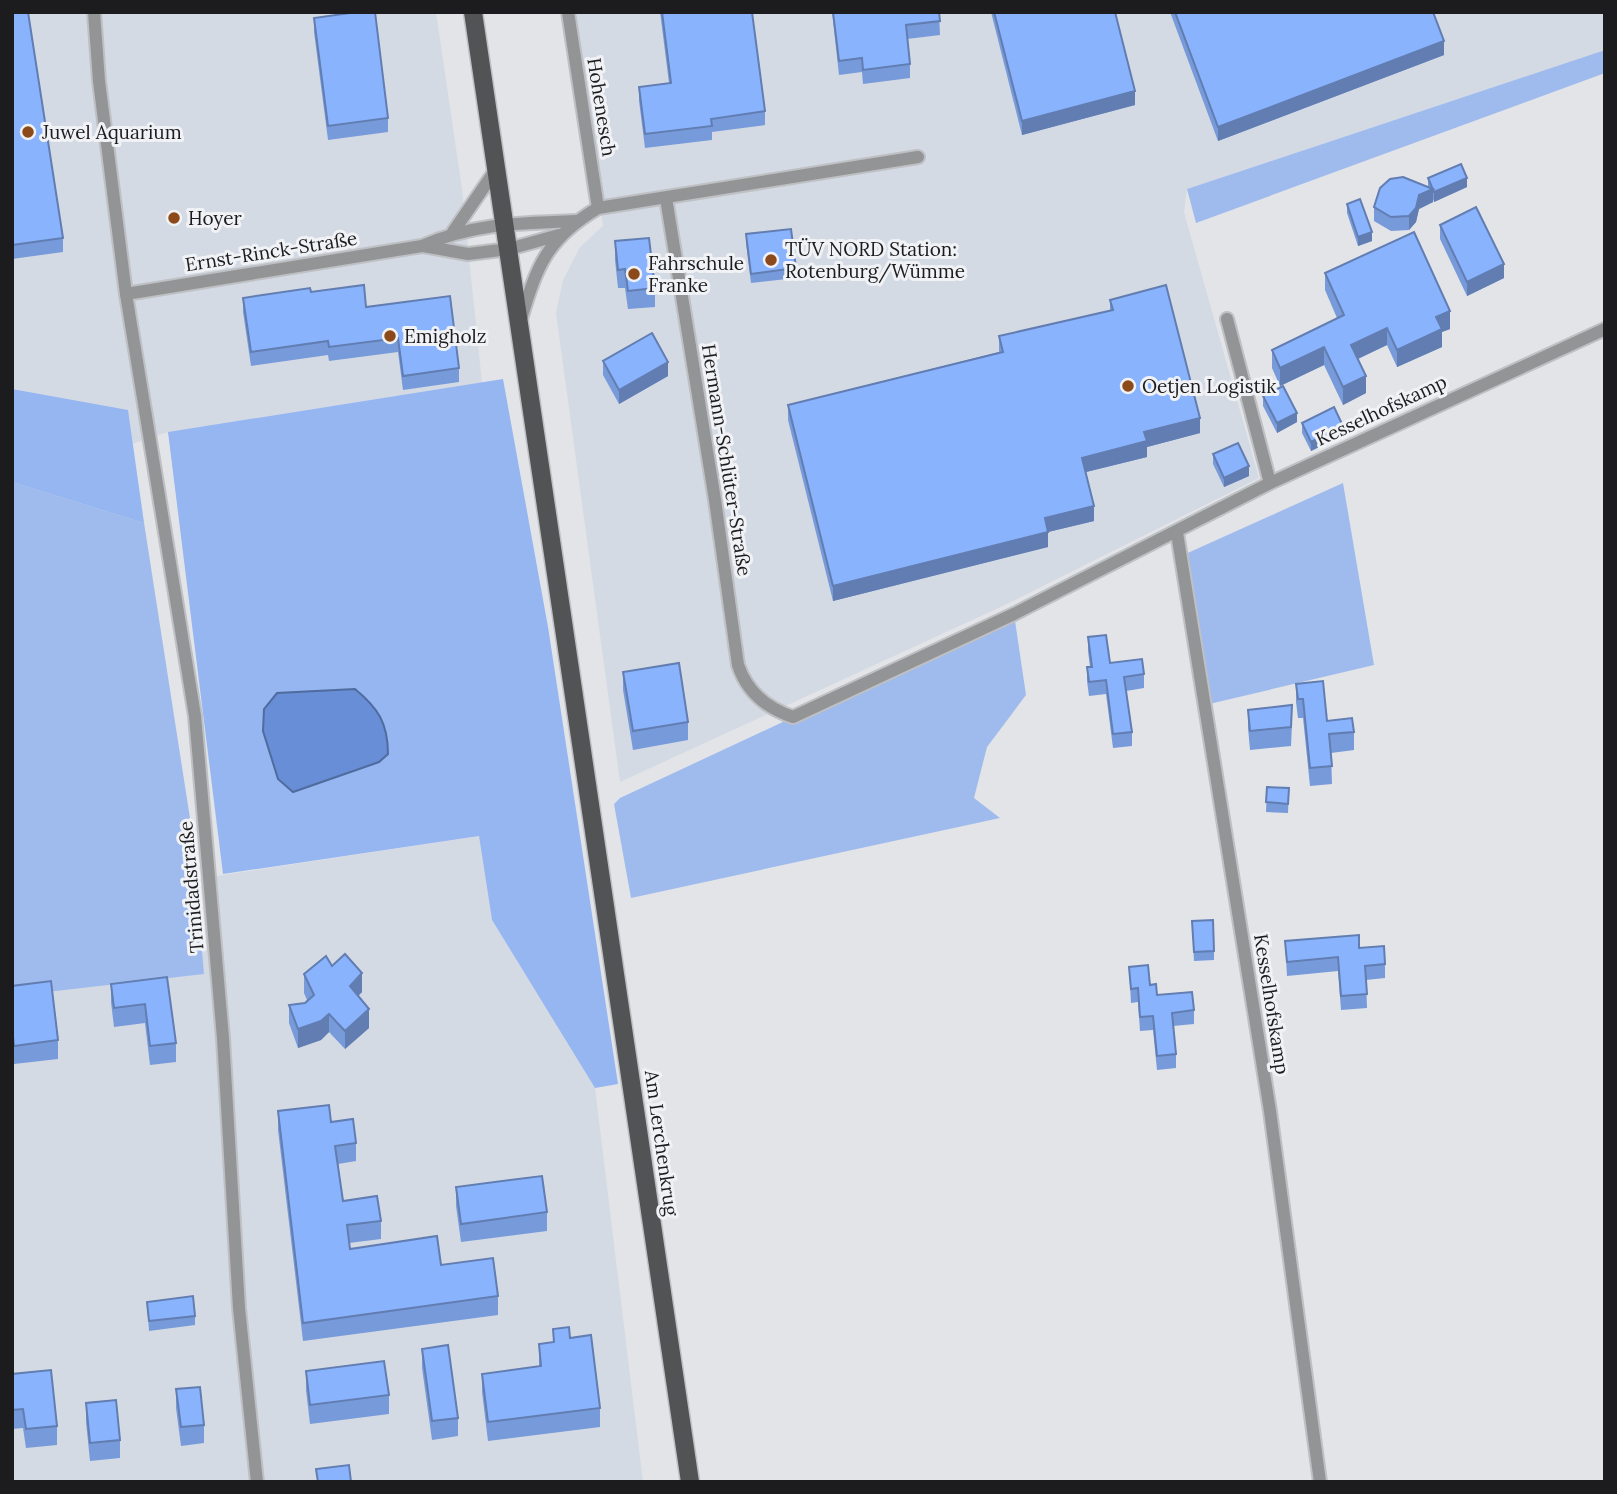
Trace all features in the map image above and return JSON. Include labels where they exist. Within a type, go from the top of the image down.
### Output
[{"type":"main road","name":"Am Lerchenkrug","points":[[473,12],[690,1482]]},
{"type":"street","name":"Trinidadstraße","points":[[94,12],[99,81],[127,294],[195,716],[223,1038],[239,1308],[257,1482]]},
{"type":"street","name":"Hohenesch","points":[[568,12],[598,208]]},
{"type":"street","points":[[520,323],[537,268],[559,235],[598,208],[918,157]]},
{"type":"street","points":[[453,232],[497,168]]},
{"type":"street","name":"Hermann-Schlüter-Straße","points":[[666,198],[715,500],[738,665],[748,690],[779,712]]},
{"type":"street","points":[[505,224],[577,220]]},
{"type":"street","name":"Ernst-Rinck-Straße","points":[[127,294],[422,246],[453,232],[505,224]]},
{"type":"street","points":[[509,249],[559,235]]},
{"type":"street","name":"Ernst-Rinck-Straße","points":[[422,246],[468,254],[509,249]]},
{"type":"street","points":[[1227,319],[1270,483]]},
{"type":"street","name":"Kesselhofskamp","points":[[779,712],[793,717],[1014,614],[1177,533],[1270,483],[1605,329]]},
{"type":"street","name":"Kesselhofskamp","points":[[1177,533],[1270,1111],[1320,1482]]},
{"type":"shaded area","points":[[12,12],[436,12],[462,189],[482,383],[168,432],[132,444],[191,825],[196,879],[479,836],[492,920],[595,1088],[643,1482],[12,1482]]},
{"type":"shaded area","points":[[576,12],[1605,12],[1605,50],[1187,189],[1184,212],[1259,478],[1007,604],[620,782],[556,313],[563,280],[580,247],[603,226]]},
{"type":"shaded area","points":[[1605,50],[1605,73],[1196,223],[1187,189]]},
{"type":"shaded area","points":[[503,379],[548,627],[618,1084],[595,1088],[492,920],[479,836],[223,874],[168,432]]},
{"type":"shaded area","points":[[12,389],[128,410],[144,523],[12,482]]},
{"type":"shaded area","points":[[12,482],[144,523],[191,825],[204,974],[12,996]]},
{"type":"shaded area","points":[[1343,483],[1374,665],[1205,705],[1181,556]]},
{"type":"shaded area","points":[[1014,614],[1026,695],[987,747],[974,798],[1000,818],[631,898],[614,804],[620,798]]},
{"type":"shaded area","points":[[355,689],[380,717],[386,733],[388,754],[379,762],[293,792],[278,779],[263,731],[264,709],[277,693]]},
{"type":"building","name":"Juwel Aquarium","points":[[12,12],[28,12],[63,238],[12,245]]},
{"type":"building","points":[[375,12],[388,118],[328,126],[314,18]]},
{"type":"building","points":[[662,12],[752,12],[765,111],[711,119],[712,126],[645,134],[639,87],[671,83]]},
{"type":"building","points":[[833,12],[939,12],[940,21],[906,25],[910,64],[863,70],[862,58],[839,61]]},
{"type":"building","points":[[994,12],[1115,12],[1135,91],[1022,121]]},
{"type":"building","points":[[1175,12],[1433,12],[1444,41],[1218,127]]},
{"type":"building","points":[[1461,164],[1467,178],[1434,192],[1428,178]]},
{"type":"building","points":[[1403,177],[1433,189],[1419,195],[1416,208],[1409,216],[1391,217],[1374,207],[1380,188],[1390,179]]},
{"type":"building","points":[[1360,199],[1372,232],[1358,237],[1347,204]]},
{"type":"building","points":[[1476,207],[1504,264],[1467,282],[1440,225]]},
{"type":"building","name":"TÜV NORD Station: Rotenburg/Wümme","points":[[791,229],[796,268],[751,274],[746,234]]},
{"type":"building","points":[[1414,232],[1450,311],[1436,317],[1442,329],[1397,350],[1387,328],[1351,345],[1366,376],[1343,387],[1324,347],[1280,368],[1272,350],[1344,315],[1325,273]]},
{"type":"building","points":[[649,238],[655,288],[628,291],[625,269],[618,270],[615,241]]},
{"type":"building","points":[[364,285],[366,307],[450,296],[459,368],[403,376],[398,338],[329,347],[328,341],[251,352],[243,298],[310,288],[311,292]]},
{"type":"building","points":[[1166,285],[1200,418],[1144,432],[1147,441],[1082,458],[1094,506],[1045,518],[1048,532],[833,586],[788,405],[1003,352],[999,336],[1113,310],[1110,300]]},
{"type":"building","points":[[652,333],[668,362],[619,390],[603,361]]},
{"type":"building","points":[[1283,386],[1297,413],[1277,423],[1263,396]]},
{"type":"building","points":[[1334,407],[1343,426],[1311,442],[1302,423]]},
{"type":"building","points":[[1238,443],[1249,466],[1224,478],[1213,454]]},
{"type":"building","points":[[1106,635],[1110,663],[1142,659],[1144,674],[1124,677],[1132,732],[1113,734],[1106,680],[1089,682],[1087,667],[1092,667],[1088,637]]},
{"type":"building","points":[[679,663],[688,722],[633,731],[623,672]]},
{"type":"building","points":[[1323,681],[1327,721],[1352,718],[1354,732],[1329,734],[1332,766],[1310,768],[1303,699],[1298,699],[1296,684]]},
{"type":"building","points":[[1292,705],[1291,727],[1250,731],[1248,710]]},
{"type":"building","points":[[1267,787],[1289,788],[1288,804],[1266,802]]},
{"type":"building","points":[[1213,920],[1214,951],[1194,952],[1192,921]]},
{"type":"building","points":[[1359,935],[1359,948],[1384,946],[1385,964],[1365,966],[1367,994],[1341,996],[1338,957],[1287,962],[1285,941]]},
{"type":"building","points":[[345,954],[362,973],[350,986],[369,1009],[345,1031],[329,1014],[321,1021],[298,1029],[289,1005],[305,1003],[314,995],[304,974],[326,956],[332,966]]},
{"type":"building","points":[[1148,965],[1150,985],[1156,984],[1157,995],[1192,992],[1194,1010],[1172,1013],[1176,1054],[1157,1056],[1153,1016],[1140,1017],[1138,988],[1131,989],[1129,967]]},
{"type":"building","points":[[167,977],[176,1043],[150,1046],[145,1004],[114,1008],[111,984]]},
{"type":"building","points":[[51,981],[58,1040],[14,1046],[12,986]]},
{"type":"building","points":[[329,1105],[331,1122],[353,1119],[356,1143],[335,1146],[343,1201],[377,1196],[381,1221],[347,1225],[350,1249],[437,1236],[441,1265],[493,1258],[498,1296],[303,1323],[278,1111]]},
{"type":"building","points":[[542,1176],[547,1212],[461,1224],[456,1187]]},
{"type":"building","points":[[193,1296],[195,1316],[149,1321],[147,1302]]},
{"type":"building","points":[[569,1327],[570,1338],[591,1335],[600,1408],[488,1422],[482,1374],[541,1366],[539,1344],[554,1342],[553,1329]]},
{"type":"building","points":[[448,1345],[458,1418],[432,1421],[422,1349]]},
{"type":"building","points":[[384,1361],[389,1395],[310,1405],[306,1371]]},
{"type":"building","points":[[51,1370],[57,1426],[26,1429],[23,1409],[12,1410],[12,1374]]},
{"type":"building","points":[[200,1387],[204,1425],[181,1427],[176,1389]]},
{"type":"building","points":[[116,1400],[120,1440],[90,1443],[86,1403]]},
{"type":"building","points":[[349,1465],[351,1482],[318,1482],[316,1469]]},
{"type":"place","name":"Juwel Aquarium","points":[[28,132]]},
{"type":"place","name":"Hoyer","points":[[174,218]]},
{"type":"place","name":"TÜV NORD Station: Rotenburg/Wümme","points":[[771,260]]},
{"type":"place","name":"Fahrschule Franke","points":[[634,274]]},
{"type":"place","name":"Emigholz","points":[[390,336]]},
{"type":"place","name":"Oetjen Logistik","points":[[1128,386]]}]
